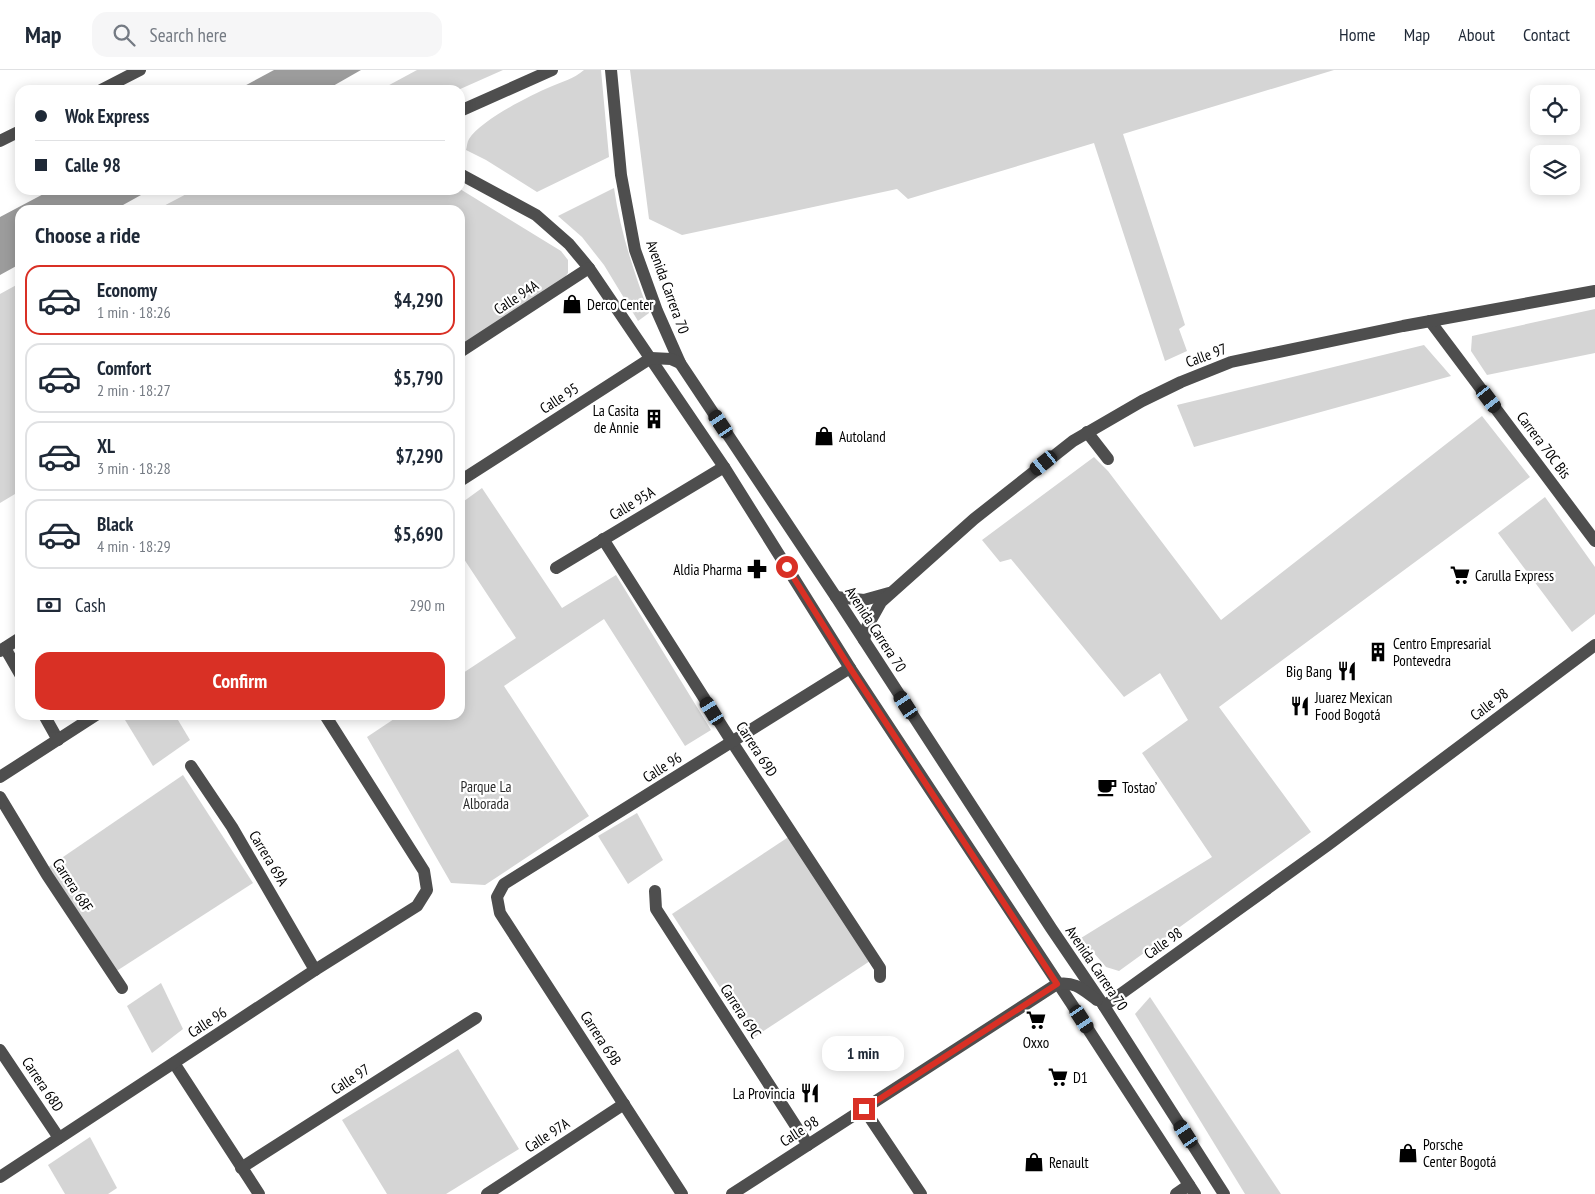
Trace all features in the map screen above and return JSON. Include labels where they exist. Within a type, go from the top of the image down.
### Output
[{"type":"street","points":[[111,85],[140,70]]},
{"type":"street","points":[[465,108],[552,70]]},
{"type":"street","name":"Avenida Carrera 70","points":[[611,70],[621,174],[635,250],[657,311],[680,363],[1104,1006],[1224,1194]]},
{"type":"street","points":[[0,141],[15,134]]},
{"type":"street","points":[[465,177],[536,214],[569,244],[589,268],[724,467],[850,668],[1192,1190],[1176,1194]]},
{"type":"street","name":"Calle 94A","points":[[465,349],[589,268]]},
{"type":"street","name":"Calle 97","points":[[864,640],[873,614],[892,592],[974,520],[1073,441],[1154,394],[1231,362],[1430,321],[1595,291]]},
{"type":"street","name":"Carrera 70C Bis","points":[[1430,321],[1595,541]]},
{"type":"street","points":[[651,358],[671,359],[680,363]]},
{"type":"street","name":"Calle 95","points":[[465,477],[651,358]]},
{"type":"street","points":[[1087,432],[1108,459]]},
{"type":"street","name":"Calle 95A","points":[[556,568],[724,467]]},
{"type":"street","name":"Carrera 69D","points":[[604,539],[732,742],[880,968],[880,977]]},
{"type":"street","name":"Calle 97","points":[[836,597],[864,600],[892,592]]},
{"type":"street","points":[[15,641],[2,650],[15,667]]},
{"type":"street","name":"Calle 98","points":[[1104,1006],[1336,839],[1595,645]]},
{"type":"street","name":"Calle 96","points":[[497,897],[504,884],[850,668]]},
{"type":"street","points":[[47,720],[58,740]]},
{"type":"street","points":[[0,777],[88,720]]},
{"type":"street","name":"Calle 96","points":[[0,1177],[315,970],[417,906],[427,890],[424,871],[327,720]]},
{"type":"street","name":"Carrera 69A","points":[[191,766],[241,842],[315,970]]},
{"type":"street","name":"Carrera 68F","points":[[0,797],[47,875],[122,988]]},
{"type":"street","name":"Carrera 69C","points":[[655,891],[656,909],[808,1145]]},
{"type":"street","name":"Carrera 69B","points":[[497,897],[500,913],[682,1194]]},
{"type":"street","points":[[1057,984],[1068,982],[1074,984],[1104,1006]]},
{"type":"street","name":"Calle 98","points":[[732,1194],[1057,984]]},
{"type":"street","name":"Calle 97","points":[[241,1168],[476,1018]]},
{"type":"street","name":"Carrera 68D","points":[[0,1050],[59,1138]]},
{"type":"street","points":[[174,1064],[258,1194]]},
{"type":"street","name":"Calle 97A","points":[[487,1194],[624,1104]]},
{"type":"street","points":[[864,1109],[921,1194]]},
{"type":"green space","points":[[417,70],[503,70],[465,87],[465,85],[389,85]]},
{"type":"green space","points":[[584,70],[601,70],[609,157],[537,192],[486,160],[466,150],[468,140],[494,117],[518,102],[572,78]]},
{"type":"green space","points":[[630,70],[1334,70],[1123,134],[1185,325],[1179,329],[1187,351],[1165,361],[1094,143],[908,199],[897,189],[682,235],[649,219]]},
{"type":"green space","points":[[614,188],[628,251],[649,313],[638,321],[604,265],[582,237],[558,216]]},
{"type":"green space","points":[[465,192],[561,251],[568,260],[568,273],[561,282],[465,343],[465,205],[166,205],[184,195],[465,195]]},
{"type":"green space","points":[[15,286],[15,494],[0,503],[0,294]]},
{"type":"green space","points":[[1595,309],[1595,353],[1487,375],[1471,351],[1472,336]]},
{"type":"green space","points":[[1424,345],[1451,376],[1194,447],[1177,405]]},
{"type":"green space","points":[[1482,416],[1530,477],[1219,707],[1311,832],[1119,971],[1106,967],[1081,938],[1212,857],[1142,753],[1188,720],[1160,673],[1124,697],[1011,559],[1000,562],[982,540],[1094,457],[1108,471],[1221,620]]},
{"type":"green space","name":"Parque La Alborada","points":[[482,488],[562,608],[616,575],[711,730],[685,746],[604,619],[504,686],[589,816],[485,885],[451,883],[367,737],[392,720],[465,720],[465,672],[516,638],[465,561],[465,500]]},
{"type":"green space","points":[[1545,497],[1595,567],[1595,614],[1572,632],[1498,533]]},
{"type":"green space","points":[[125,720],[178,720],[190,740],[153,766]]},
{"type":"green space","points":[[183,775],[253,883],[115,972],[47,868]]},
{"type":"green space","points":[[637,813],[663,860],[628,884],[598,836]]},
{"type":"green space","points":[[790,836],[870,961],[753,1038],[672,914]]},
{"type":"green space","points":[[161,983],[183,1029],[152,1053],[127,1006]]},
{"type":"green space","points":[[1150,997],[1281,1194],[1245,1194],[1135,1014]]},
{"type":"green space","points":[[458,1049],[519,1149],[446,1194],[387,1194],[342,1120]]},
{"type":"green space","points":[[90,1137],[117,1188],[108,1194],[65,1194],[48,1165]]},
{"type":"shaded area","points":[[274,70],[361,70],[335,85],[246,85]]},
{"type":"shaded area","points":[[42,195],[141,195],[123,205],[23,205]]},
{"type":"shaded area","points":[[15,209],[15,267],[0,275],[0,217]]},
{"type":"place","name":"Derco Center","points":[[572,304]]},
{"type":"place","name":"La Casita de Annie","points":[[654,419]]},
{"type":"place","name":"Autoland","points":[[824,436]]},
{"type":"place","name":"Aldia Pharma","points":[[757,569]]},
{"type":"place","name":"Carulla Express","points":[[1460,575]]},
{"type":"place","name":"Centro Empresarial Pontevedra","points":[[1378,652]]},
{"type":"place","name":"Big Bang","points":[[1347,671]]},
{"type":"place","name":"Juarez Mexican Food Bogotá","points":[[1300,706]]},
{"type":"place","name":"Tostao’","points":[[1107,787]]},
{"type":"place","name":"Oxxo","points":[[1036,1020]]},
{"type":"place","name":"D1","points":[[1058,1077]]},
{"type":"place","name":"La Provincia","points":[[810,1093]]},
{"type":"place","name":"Porsche Center Bogotá","points":[[1408,1153]]},
{"type":"place","name":"Renault","points":[[1034,1162]]},
{"type":"route","points":[[787,567],[850,668],[1057,984],[864,1109]]}]
